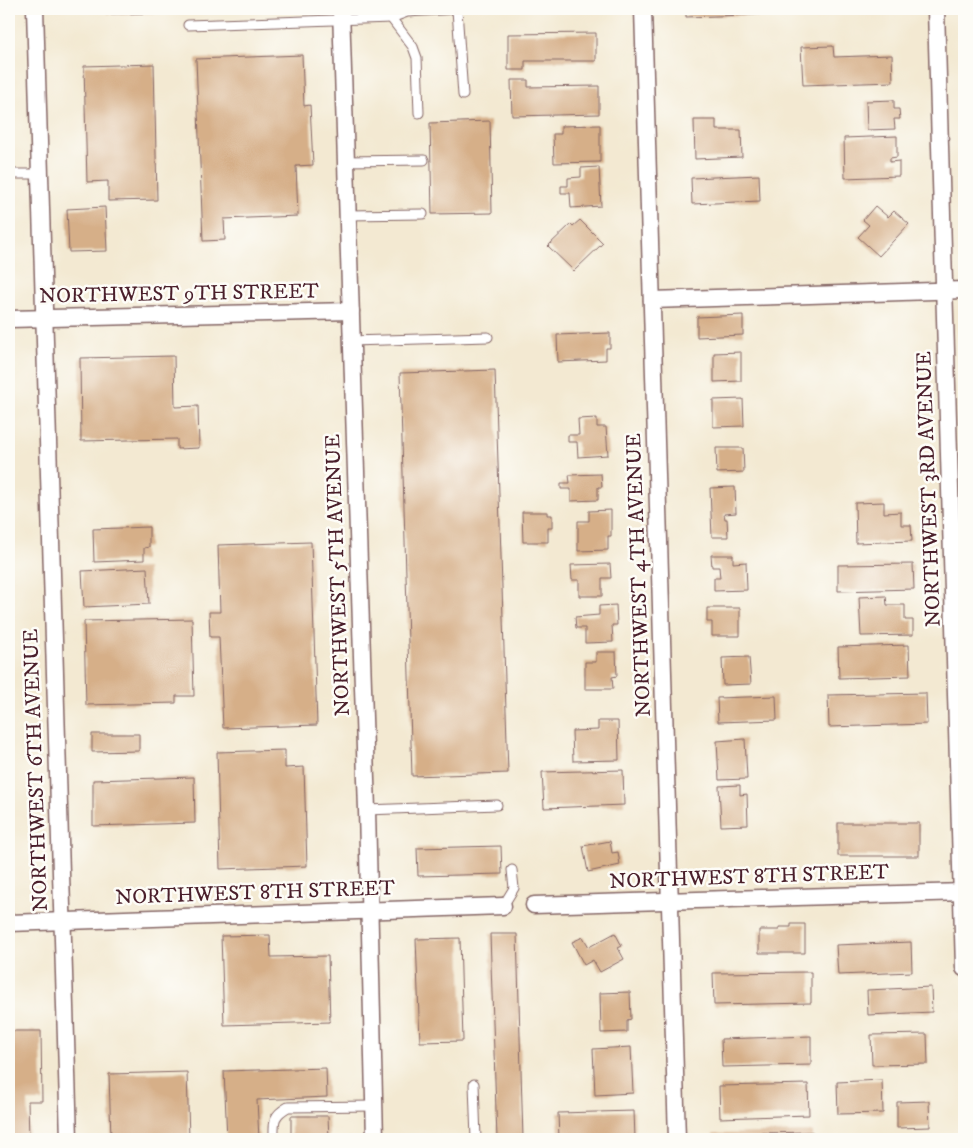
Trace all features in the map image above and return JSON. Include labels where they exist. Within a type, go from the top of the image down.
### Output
[{"type":"street","name":"NORTHWEST 6TH AVENUE","points":[[36,9],[68,1139]]},
{"type":"street","name":"NORTHWEST 4TH AVENUE","points":[[643,9],[677,1139]]},
{"type":"street","name":"NORTHWEST 3RD AVENUE","points":[[936,9],[964,968]]},
{"type":"street","name":"NORTHWEST 5TH AVENUE","points":[[341,15],[367,810],[375,1139]]},
{"type":"street","points":[[652,300],[964,290]]},
{"type":"street","name":"NORTHWEST 9TH STREET","points":[[9,319],[351,311]]},
{"type":"street","name":"NORTHWEST 8TH STREET","points":[[534,905],[963,892]]},
{"type":"street","name":"NORTHWEST 8TH STREET","points":[[9,923],[504,906]]},
{"type":"lane","points":[[188,25],[341,15],[391,18],[407,12],[458,9],[463,94]]},
{"type":"lane","points":[[391,18],[413,47],[417,58],[419,113]]},
{"type":"lane","points":[[345,161],[424,160]]},
{"type":"lane","points":[[9,174],[40,174]]},
{"type":"lane","points":[[347,215],[423,214]]},
{"type":"lane","points":[[351,340],[488,337]]},
{"type":"lane","points":[[367,810],[497,805]]},
{"type":"lane","points":[[504,906],[514,888],[512,870]]},
{"type":"lane","points":[[474,1084],[476,1139]]},
{"type":"lane","points":[[274,1139],[274,1120],[279,1112],[288,1108],[374,1106]]},
{"type":"building","points":[[107,9],[165,9],[165,13],[107,14]]},
{"type":"building","points":[[686,9],[777,9],[777,14],[686,17]]},
{"type":"building","points":[[596,33],[596,61],[525,61],[525,70],[508,70],[508,34]]},
{"type":"building","points":[[833,46],[834,57],[892,55],[893,82],[803,85],[801,47]]},
{"type":"building","points":[[302,55],[304,106],[310,105],[313,165],[296,166],[298,216],[224,219],[225,240],[203,241],[196,59]]},
{"type":"building","points":[[154,64],[157,200],[108,201],[108,181],[87,182],[84,66]]},
{"type":"building","points":[[511,80],[528,80],[528,87],[599,86],[599,114],[512,116]]},
{"type":"building","points":[[894,100],[894,109],[899,109],[900,119],[894,119],[895,129],[867,130],[866,101]]},
{"type":"building","points":[[694,120],[716,120],[716,130],[741,130],[742,157],[695,159]]},
{"type":"building","points":[[490,121],[492,213],[432,214],[430,123]]},
{"type":"building","points":[[600,125],[600,162],[554,163],[553,134],[561,134],[561,126]]},
{"type":"building","points":[[897,136],[897,157],[890,158],[890,162],[899,161],[899,176],[845,178],[844,138]]},
{"type":"building","points":[[599,167],[601,206],[571,208],[570,193],[561,193],[561,186],[568,186],[568,178],[581,177],[581,168]]},
{"type":"building","points":[[759,175],[760,201],[692,204],[691,178]]},
{"type":"building","points":[[875,206],[888,217],[894,211],[909,224],[879,256],[858,237],[869,225],[863,220]]},
{"type":"building","points":[[105,207],[107,251],[69,252],[67,209]]},
{"type":"building","points":[[580,220],[603,243],[574,271],[548,246],[571,224],[573,226]]},
{"type":"building","points":[[743,315],[743,335],[697,337],[697,317]]},
{"type":"building","points":[[610,333],[610,348],[606,348],[606,360],[558,362],[557,335]]},
{"type":"building","points":[[741,352],[741,381],[714,382],[714,353]]},
{"type":"building","points":[[174,356],[175,407],[198,406],[199,448],[177,449],[177,439],[81,441],[80,358]]},
{"type":"building","points":[[495,370],[508,773],[412,776],[400,373]]},
{"type":"building","points":[[743,399],[744,426],[713,427],[713,400]]},
{"type":"building","points":[[597,418],[597,427],[606,427],[608,455],[578,457],[577,442],[568,442],[568,435],[579,435],[578,419]]},
{"type":"building","points":[[716,448],[743,448],[744,472],[717,473]]},
{"type":"building","points":[[601,474],[602,487],[598,487],[598,500],[571,501],[571,489],[561,489],[561,483],[570,483],[569,475]]},
{"type":"building","points":[[735,487],[736,513],[724,514],[725,519],[727,519],[728,537],[712,537],[710,488]]},
{"type":"building","points":[[884,502],[884,513],[901,512],[901,525],[911,525],[912,541],[856,543],[855,503]]},
{"type":"building","points":[[611,510],[611,536],[608,536],[608,550],[578,551],[578,521],[589,521],[589,511]]},
{"type":"building","points":[[522,512],[547,512],[547,515],[552,515],[552,528],[548,528],[548,542],[523,542]]},
{"type":"building","points":[[149,527],[149,547],[144,548],[144,560],[94,562],[93,529]]},
{"type":"building","points":[[311,542],[317,725],[223,728],[219,637],[210,637],[209,612],[220,612],[218,545]]},
{"type":"building","points":[[711,555],[733,555],[733,563],[746,562],[747,590],[714,591],[714,578],[720,578],[719,567],[712,567]]},
{"type":"building","points":[[610,564],[611,578],[602,578],[602,596],[579,596],[579,580],[572,580],[571,565]]},
{"type":"building","points":[[913,564],[914,589],[838,591],[838,565]]},
{"type":"building","points":[[147,568],[149,604],[84,607],[82,571]]},
{"type":"building","points":[[886,596],[887,605],[905,605],[905,620],[913,620],[913,635],[861,636],[859,597]]},
{"type":"building","points":[[616,605],[617,625],[612,625],[613,642],[585,643],[585,628],[576,628],[575,617],[599,615],[599,606]]},
{"type":"building","points":[[707,608],[740,608],[740,636],[712,636],[712,622],[707,622]]},
{"type":"building","points":[[192,619],[194,696],[176,696],[176,703],[86,705],[84,621]]},
{"type":"building","points":[[909,645],[910,676],[839,678],[838,647]]},
{"type":"building","points":[[596,652],[616,652],[617,676],[612,677],[613,689],[585,689],[585,662],[596,662]]},
{"type":"building","points":[[749,657],[751,684],[723,685],[722,658]]},
{"type":"building","points":[[926,693],[927,724],[829,727],[828,695]]},
{"type":"building","points":[[776,696],[777,720],[718,722],[717,698]]},
{"type":"building","points":[[598,721],[618,721],[619,760],[573,761],[572,731],[598,730]]},
{"type":"building","points":[[92,734],[139,734],[139,751],[92,752]]},
{"type":"building","points":[[745,739],[747,779],[719,780],[717,741]]},
{"type":"building","points":[[285,750],[285,768],[304,767],[307,866],[220,869],[217,752]]},
{"type":"building","points":[[623,770],[624,805],[544,808],[542,772]]},
{"type":"building","points":[[194,777],[195,823],[93,826],[93,780]]},
{"type":"building","points":[[740,785],[740,795],[747,794],[748,825],[721,826],[719,786]]},
{"type":"building","points":[[838,823],[919,823],[919,856],[838,856]]},
{"type":"building","points":[[610,841],[612,853],[618,852],[620,865],[588,872],[583,846]]},
{"type":"building","points":[[501,846],[502,874],[418,876],[417,848]]},
{"type":"building","points":[[791,924],[805,924],[805,953],[759,953],[759,930],[779,930],[779,927],[791,927]]},
{"type":"building","points":[[615,933],[622,946],[618,948],[624,959],[600,972],[593,960],[584,965],[572,942],[583,937],[589,947]]},
{"type":"building","points":[[490,934],[517,934],[523,1139],[497,1139]]},
{"type":"building","points":[[270,935],[271,957],[328,956],[330,1022],[224,1025],[221,936]]},
{"type":"building","points":[[460,938],[463,1041],[420,1042],[416,939]]},
{"type":"building","points":[[911,942],[912,972],[838,975],[836,945]]},
{"type":"building","points":[[811,972],[811,1003],[714,1005],[713,973]]},
{"type":"building","points":[[931,987],[932,1012],[868,1015],[867,990]]},
{"type":"building","points":[[630,992],[631,1019],[627,1020],[627,1032],[601,1033],[600,993]]},
{"type":"building","points":[[9,1031],[41,1031],[42,1101],[28,1101],[29,1139],[9,1139]]},
{"type":"building","points":[[927,1034],[928,1064],[872,1065],[871,1035]]},
{"type":"building","points":[[811,1036],[811,1065],[722,1067],[721,1039]]},
{"type":"building","points":[[631,1047],[633,1093],[595,1095],[593,1049]]},
{"type":"building","points":[[326,1068],[327,1097],[257,1100],[259,1139],[227,1139],[224,1071]]},
{"type":"building","points":[[187,1072],[189,1139],[111,1139],[109,1074]]},
{"type":"building","points":[[882,1080],[883,1113],[838,1114],[837,1082]]},
{"type":"building","points":[[808,1084],[809,1115],[720,1118],[719,1086]]},
{"type":"building","points":[[929,1101],[930,1127],[897,1128],[897,1102]]},
{"type":"building","points":[[634,1111],[635,1139],[559,1139],[558,1113]]},
{"type":"building","points":[[291,1116],[328,1116],[329,1139],[291,1139]]},
{"type":"building","points":[[813,1132],[813,1139],[713,1139],[713,1134]]}]
